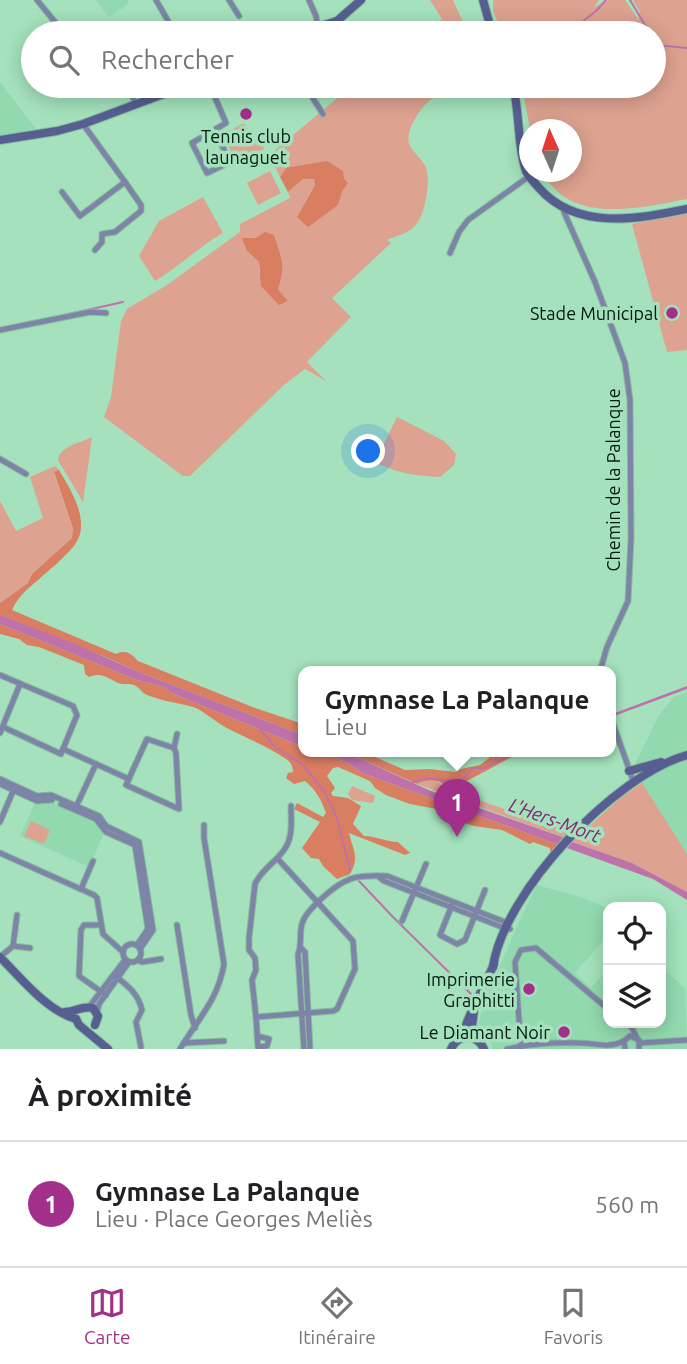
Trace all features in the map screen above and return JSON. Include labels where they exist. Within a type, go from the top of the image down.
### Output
[{"type":"street","points":[[37,0],[53,21]]},
{"type":"street","points":[[156,0],[169,21]]},
{"type":"street","points":[[229,0],[239,16]]},
{"type":"street","points":[[309,0],[319,21]]},
{"type":"street","points":[[337,21],[361,0]]},
{"type":"street","points":[[483,0],[489,21]]},
{"type":"street","points":[[133,98],[136,104]]},
{"type":"street","points":[[0,140],[83,124],[152,98]]},
{"type":"street","points":[[215,131],[230,162],[207,173],[192,142],[223,125],[226,119],[216,98]]},
{"type":"street","points":[[313,98],[323,114]]},
{"type":"street","points":[[515,98],[519,129]]},
{"type":"street","points":[[83,124],[141,205],[141,211],[115,232],[102,234],[102,243],[95,250]]},
{"type":"street","points":[[62,192],[80,216],[125,182]]},
{"type":"street","points":[[450,253],[459,232],[468,220],[520,182]]},
{"type":"street","points":[[536,182],[557,205],[580,214],[627,219],[687,209]]},
{"type":"street","name":"Chemin de la Palanque","points":[[565,212],[625,363],[630,400],[631,560],[628,601],[601,666]]},
{"type":"street","points":[[0,330],[90,312],[106,313]]},
{"type":"street","points":[[0,459],[26,474]]},
{"type":"street","points":[[0,675],[73,706],[77,710],[78,715],[61,754],[1,730],[20,684]]},
{"type":"street","points":[[616,733],[634,783]]},
{"type":"street","points":[[174,748],[147,739],[126,785],[179,809],[174,748],[177,734]]},
{"type":"street","points":[[63,749],[129,779]]},
{"type":"street","points":[[629,771],[686,755]]},
{"type":"street","points":[[451,1048],[462,1037],[468,1014],[493,967],[507,927],[546,867],[603,807],[642,777],[686,755]]},
{"type":"street","points":[[76,808],[96,764]]},
{"type":"street","points":[[0,782],[37,801],[49,798],[99,816],[106,826],[139,842],[153,930],[138,947]]},
{"type":"street","points":[[0,822],[14,788]]},
{"type":"street","points":[[257,1036],[252,980],[256,970],[255,958],[249,950],[255,884],[289,841],[291,806]]},
{"type":"street","points":[[180,1049],[206,1013],[221,981],[224,964],[204,825]]},
{"type":"street","points":[[0,853],[97,898],[106,938],[123,951],[127,961]]},
{"type":"street","points":[[256,1017],[333,1011],[337,1009],[355,969],[353,941],[277,858]]},
{"type":"street","points":[[81,889],[93,861]]},
{"type":"street","points":[[402,921],[426,864]]},
{"type":"street","points":[[304,1049],[305,952],[300,948],[299,931],[304,918],[319,901],[347,878],[378,876],[384,881],[415,890],[507,927]]},
{"type":"street","points":[[452,905],[440,935],[457,944],[465,940],[485,890]]},
{"type":"street","points":[[17,915],[13,946],[0,957],[40,996],[62,1012],[77,1015],[97,1008],[127,961]]},
{"type":"street","points":[[101,925],[84,925],[81,930],[79,976],[104,994]]},
{"type":"street","points":[[177,925],[195,1028]]},
{"type":"street","points":[[123,951],[130,944],[138,947],[142,955],[138,960]]},
{"type":"street","points":[[13,946],[30,948]]},
{"type":"street","points":[[521,1048],[515,962],[517,955],[528,948],[536,948],[603,1005]]},
{"type":"street","points":[[127,961],[161,959]]},
{"type":"street","points":[[116,977],[132,989],[139,999],[142,1010],[136,1022],[141,1047]]},
{"type":"street","points":[[475,1004],[472,1026],[485,1049]]},
{"type":"street","points":[[93,1010],[98,1019],[95,1025],[97,1034],[108,1049]]},
{"type":"street","points":[[304,1014],[310,1049]]},
{"type":"street","points":[[77,1015],[84,1028],[108,1049]]},
{"type":"street","points":[[84,1028],[95,1025]]},
{"type":"street","points":[[599,1049],[622,1049],[624,1028]]},
{"type":"street","points":[[462,1037],[477,1039]]},
{"type":"street","points":[[507,1049],[580,1043],[614,1045],[625,1039],[638,1044],[687,1040]]},
{"type":"street","points":[[184,1042],[224,1041]]},
{"type":"shaded area","points":[[96,0],[129,0],[127,5],[109,17]]},
{"type":"shaded area","points":[[430,0],[453,0],[463,21],[439,21],[442,19]]},
{"type":"shaded area","points":[[493,0],[599,0],[594,7],[609,0],[625,0],[638,19],[640,12],[633,0],[687,0],[687,199],[657,205],[607,209],[576,203],[560,194],[549,182],[582,182],[582,119],[528,119],[524,98],[666,98],[666,21],[497,21],[493,11]]},
{"type":"shaded area","points":[[0,82],[36,129],[0,136]]},
{"type":"shaded area","points":[[338,98],[434,98],[423,107],[414,120],[408,141],[425,165],[427,173],[422,214],[413,228],[387,240],[391,243],[332,298],[351,317],[307,362],[326,381],[305,369],[284,385],[190,476],[183,476],[104,417],[111,397],[121,321],[127,309],[167,285],[240,232],[240,224],[290,198],[288,192],[303,179],[314,179],[315,185],[297,217],[338,205],[348,183],[286,168],[280,177],[269,155]],"holes":[[[243,238],[266,241],[274,245],[282,259],[278,290],[259,272],[259,262],[247,251]]]},
{"type":"shaded area","points":[[244,123],[256,145],[261,143],[264,149],[244,160],[241,154],[234,157],[222,135]]},
{"type":"shaded area","points":[[327,161],[343,171],[344,179],[348,183],[338,205],[308,227],[297,217],[315,185],[314,179],[303,179],[288,192],[280,177],[286,168]]},
{"type":"shaded area","points":[[270,171],[281,193],[258,205],[247,183]]},
{"type":"shaded area","points":[[203,197],[223,233],[155,281],[139,256],[159,221]]},
{"type":"shaded area","name":"Stade Municipal","points":[[687,214],[687,350],[667,352],[632,224]]},
{"type":"shaded area","points":[[265,232],[274,235],[282,262],[278,290],[288,301],[279,305],[261,286],[259,262],[247,251],[242,238],[256,238]]},
{"type":"shaded area","points":[[397,417],[444,441],[456,454],[454,465],[440,477],[406,473],[375,462]]},
{"type":"shaded area","points":[[92,437],[83,502],[58,460],[66,448]]},
{"type":"shaded area","points":[[55,466],[59,470],[54,473],[73,528],[72,538],[32,574],[28,583],[0,603],[0,501],[16,531],[43,518],[30,477]]},
{"type":"shaded area","points":[[59,470],[78,507],[81,518],[79,538],[65,556],[23,594],[12,610],[116,654],[128,653],[138,661],[298,722],[298,733],[0,615],[0,603],[28,583],[32,574],[72,538],[73,528],[54,472]]},
{"type":"shaded area","points":[[0,615],[298,733],[298,745],[174,694],[164,687],[137,680],[0,624]]},
{"type":"shaded area","points":[[0,624],[137,680],[164,687],[174,694],[298,745],[298,757],[334,757],[362,773],[559,845],[550,856],[550,848],[533,842],[530,844],[502,830],[474,826],[453,819],[442,810],[410,804],[386,795],[370,781],[338,767],[333,768],[327,776],[335,788],[331,793],[333,796],[348,798],[361,806],[353,824],[364,836],[398,842],[410,853],[405,855],[349,833],[355,863],[350,874],[337,879],[319,859],[311,858],[302,848],[320,822],[294,809],[297,803],[323,817],[326,813],[318,795],[305,781],[294,784],[286,778],[288,773],[293,772],[288,760],[225,727],[196,708],[152,697],[132,684],[120,684],[101,675],[89,677],[85,674],[84,665],[0,634]]},
{"type":"shaded area","points":[[687,686],[687,689],[616,715],[616,713]]},
{"type":"shaded area","points":[[687,692],[687,854],[642,784],[635,764],[659,715],[674,697]]},
{"type":"shaded area","points":[[334,757],[356,757],[431,791],[565,838],[559,845],[362,773]]},
{"type":"shaded area","points":[[356,757],[375,757],[405,770],[456,772],[480,765],[490,757],[512,757],[450,790],[435,781],[417,784]]},
{"type":"shaded area","points":[[435,780],[450,790],[570,832],[565,838],[417,784]]},
{"type":"shaded area","points":[[642,783],[687,854],[687,892],[632,863],[572,842],[620,798]]},
{"type":"shaded area","points":[[352,786],[375,796],[373,803],[352,800],[348,794]]},
{"type":"shaded area","points":[[49,801],[95,822],[104,833],[89,867],[20,836],[35,803]]},
{"type":"shaded area","points":[[31,821],[50,830],[44,844],[24,836]]},
{"type":"shaded area","points":[[572,842],[632,863],[687,892],[687,900],[653,879],[567,848]]},
{"type":"shaded area","points":[[537,885],[584,898],[603,907],[603,941],[575,973],[591,988],[603,974],[603,1028],[666,1028],[666,971],[685,988],[687,1049],[492,1049],[478,1026],[483,1006]]},
{"type":"waterway","points":[[583,21],[606,0]]},
{"type":"waterway","points":[[630,0],[643,21]]},
{"type":"waterway","points":[[666,46],[687,48]]},
{"type":"waterway","points":[[69,314],[123,302]]},
{"type":"waterway","points":[[260,729],[275,747],[303,765],[324,791],[337,818],[350,870]]},
{"type":"waterway","points":[[413,782],[432,778],[454,781],[466,776],[472,768],[484,768],[507,757]]},
{"type":"waterway","points":[[359,881],[473,996]]},
{"type":"place","name":"Tennis club launaguet","points":[[246,114]]},
{"type":"place","name":"Stade Municipal","points":[[672,313]]},
{"type":"place","name":"Gymnase La Palanque","points":[[457,837]]},
{"type":"place","name":"Imprimerie Graphitti","points":[[529,989]]},
{"type":"place","name":"Le Diamant Noir","points":[[564,1032]]},
{"type":"water label","name":"L'Hers-Mort","points":[[555,820]]}]
